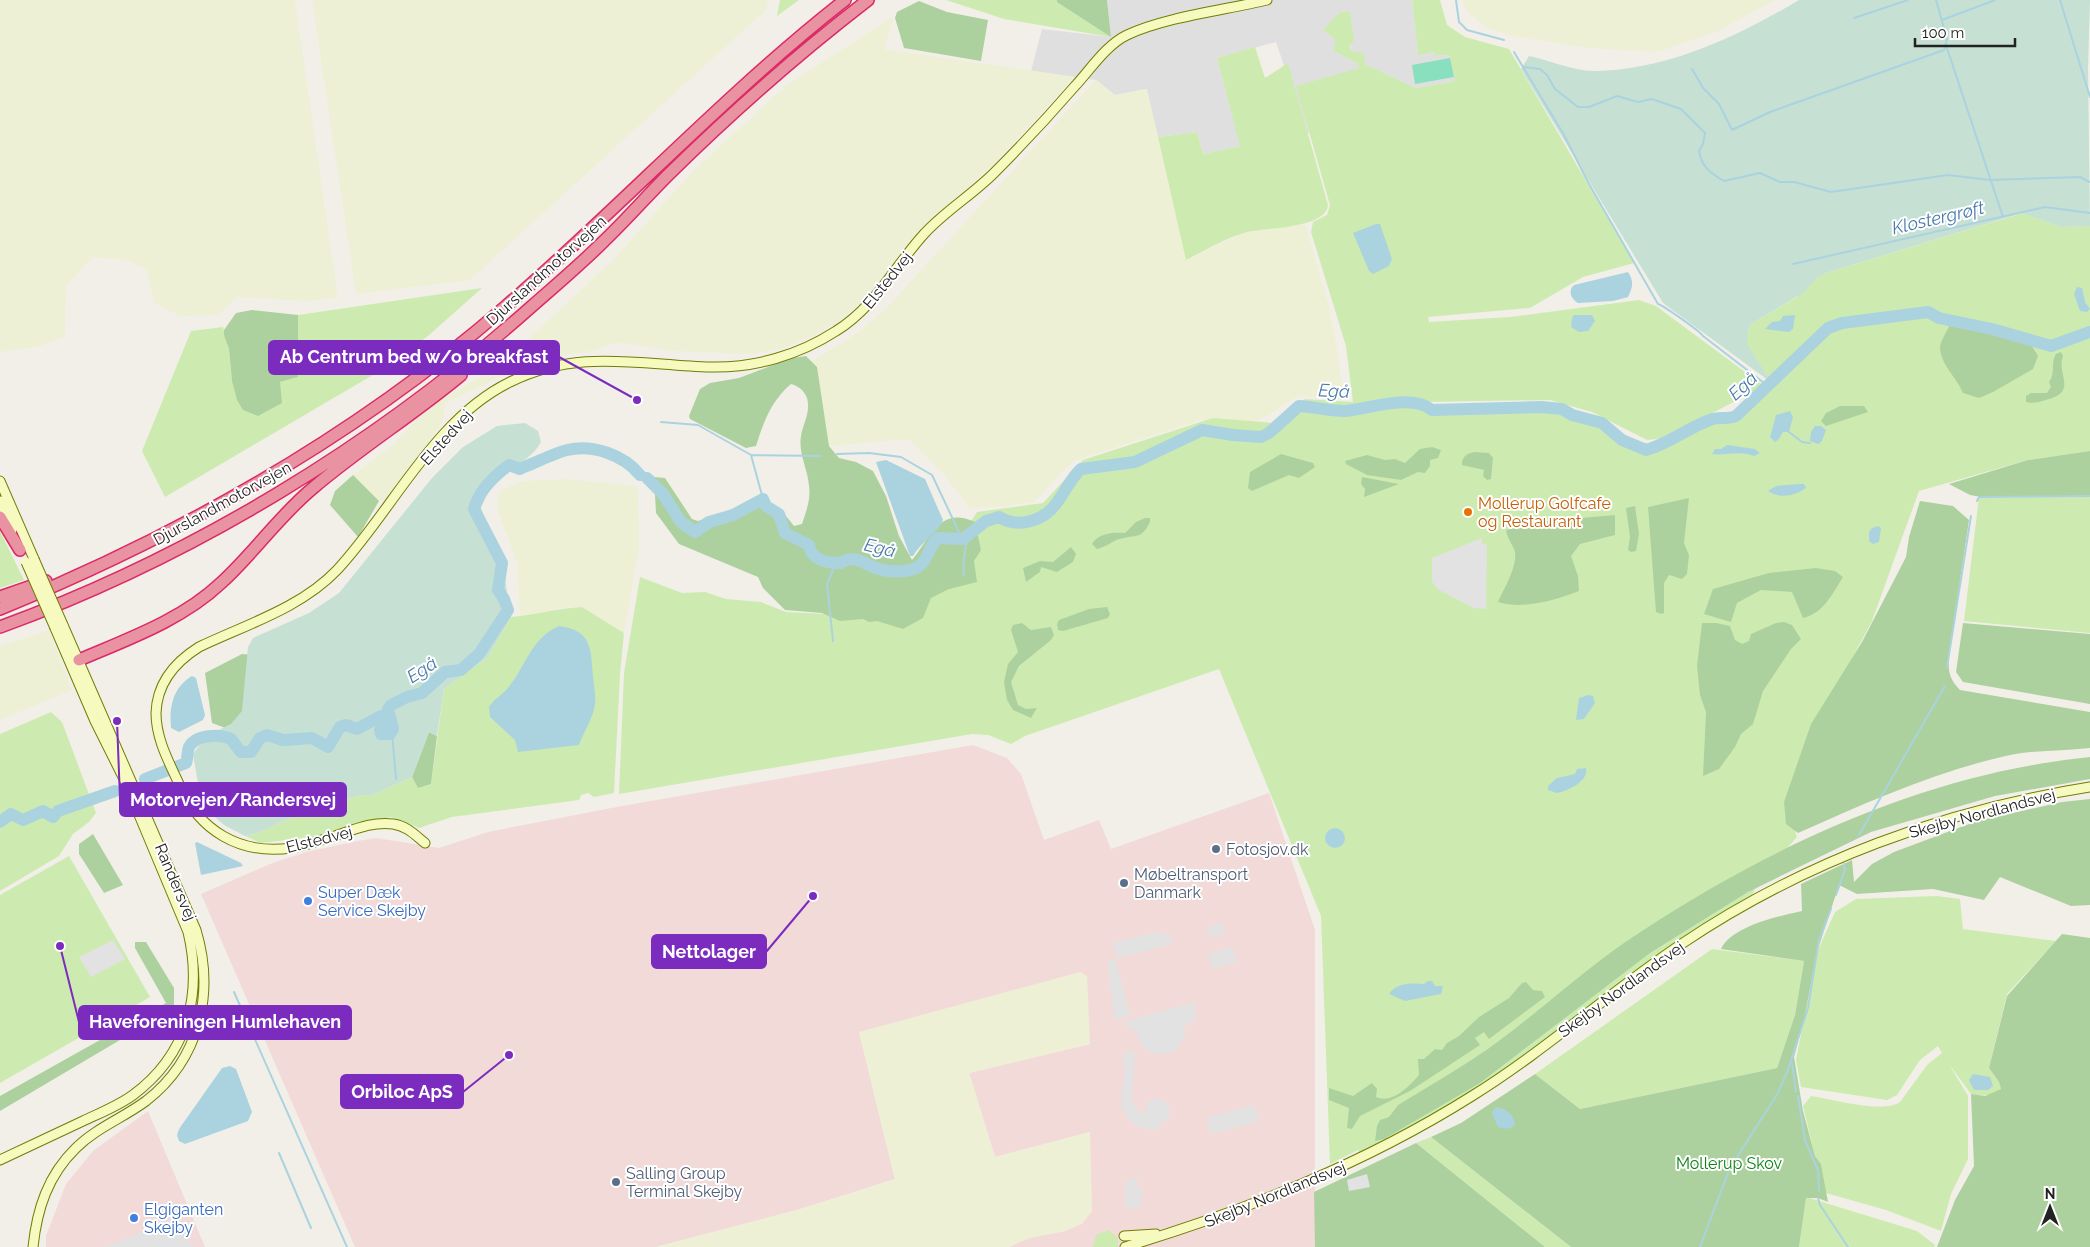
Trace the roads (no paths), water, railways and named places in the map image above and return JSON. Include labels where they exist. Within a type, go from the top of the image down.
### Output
[{"type":"highway","name":"Djurslandmotorvejen","points":[[0,609],[103,565],[173,531],[251,488],[378,406],[449,353],[561,257],[757,72],[845,0]]},
{"type":"highway","name":"Djurslandmotorvejen","points":[[0,627],[110,581],[184,545],[263,501],[340,453],[459,368],[525,313],[602,242],[719,126],[798,56],[868,0]]},
{"type":"highway","points":[[74,662],[172,618],[198,602],[221,584],[298,500],[446,387],[512,333],[602,242]]},
{"type":"highway","points":[[0,517],[20,550]]},
{"type":"highway","points":[[0,598],[173,531]]},
{"type":"street","name":"Elstedvej","points":[[425,843],[404,827],[378,823],[292,848],[268,850],[245,846],[218,835],[200,819],[187,802],[158,731],[156,710],[163,683],[174,666],[199,647],[298,600],[325,582],[346,559],[455,422],[491,392],[535,371],[584,360],[610,359],[712,367],[737,366],[789,355],[816,343],[839,330],[875,298],[933,225],[992,176],[1120,39],[1159,25],[1267,0]]},
{"type":"street","name":"Randersvej","points":[[0,481],[30,561],[188,932],[195,977],[189,1018],[181,1036],[170,1056],[146,1084],[132,1096],[106,1110],[0,1160]]},
{"type":"street","name":"Randersvej","points":[[0,501],[20,550],[30,561]]},
{"type":"street","name":"Randersvej","points":[[33,1247],[36,1218],[46,1191],[60,1167],[76,1148],[93,1134],[146,1101],[169,1080],[184,1058],[196,1034],[204,1005],[206,978],[204,961],[196,930],[74,662]]},
{"type":"street","name":"Skejby Nordlandsvej","points":[[1125,1247],[1256,1204],[1302,1186],[1352,1163],[1426,1124],[1514,1068],[1682,944],[1760,896],[1815,869],[1884,840],[1949,818],[2016,801],[2090,787]]},
{"type":"street","name":"Skejby Nordlandsvej","points":[[1124,1236],[1171,1233]]},
{"type":"water","points":[[1380,224],[1392,259],[1389,266],[1373,274],[1369,271],[1353,233]]},
{"type":"water","points":[[1628,272],[1632,284],[1628,297],[1613,301],[1578,303],[1571,295],[1574,285]]},
{"type":"water","points":[[2077,287],[2082,288],[2085,302],[2090,309],[2087,312],[2080,311],[2074,294]]},
{"type":"water","points":[[1574,315],[1592,315],[1595,321],[1588,331],[1579,332],[1571,327]]},
{"type":"water","points":[[1795,315],[1793,329],[1789,332],[1765,329],[1772,322],[1780,321],[1783,316]]},
{"type":"water","points":[[1790,411],[1793,417],[1789,432],[1783,432],[1775,442],[1770,437],[1776,415]]},
{"type":"water","points":[[1815,426],[1821,426],[1826,430],[1822,441],[1818,444],[1810,441],[1811,432]]},
{"type":"water","points":[[1727,445],[1755,449],[1760,453],[1754,456],[1743,453],[1712,454],[1715,449],[1721,449]]},
{"type":"water","points":[[886,460],[925,479],[943,520],[937,530],[920,546],[913,556],[910,556],[876,462]]},
{"type":"water","points":[[1804,484],[1806,488],[1787,496],[1777,495],[1768,491],[1776,486]]},
{"type":"water","points":[[1878,526],[1881,528],[1879,542],[1873,544],[1869,541],[1869,532],[1872,528]]},
{"type":"water","points":[[559,626],[578,632],[588,642],[595,694],[592,715],[579,745],[518,752],[515,740],[490,717],[489,707],[514,680],[535,645],[550,631]]},
{"type":"water","points":[[192,676],[196,678],[205,715],[203,720],[179,732],[171,728],[172,705],[180,686]]},
{"type":"water","points":[[1588,695],[1593,696],[1595,703],[1584,719],[1576,720],[1579,698]]},
{"type":"water","points":[[1586,768],[1584,778],[1576,785],[1557,793],[1548,790],[1548,786],[1557,778],[1575,774],[1577,769]]},
{"type":"water","points":[[1335,828],[1342,831],[1345,838],[1342,845],[1335,848],[1328,845],[1325,838],[1328,831]]},
{"type":"water","points":[[197,842],[241,863],[243,866],[201,875],[195,843]]},
{"type":"water","points":[[1432,981],[1435,986],[1443,986],[1441,994],[1405,1001],[1389,994],[1400,985],[1424,984]]},
{"type":"water","points":[[230,1066],[236,1069],[252,1112],[248,1121],[185,1144],[179,1141],[177,1135],[179,1129],[222,1068]]},
{"type":"water","points":[[1973,1074],[1990,1077],[1993,1086],[1988,1090],[1974,1090],[1969,1080]]},
{"type":"water","points":[[1496,1107],[1503,1109],[1511,1115],[1515,1124],[1513,1126],[1507,1128],[1498,1127],[1492,1113]]},
{"type":"waterway","points":[[1456,0],[1459,22],[1467,30],[1504,40]]},
{"type":"waterway","points":[[1854,18],[1908,0]]},
{"type":"waterway","points":[[1692,69],[1703,88],[1719,104],[1732,130],[1770,112],[1944,50],[1947,39],[1936,0]]},
{"type":"waterway","points":[[1942,20],[1995,0]]},
{"type":"waterway","points":[[2060,0],[2090,97]]},
{"type":"waterway","points":[[1946,45],[2003,217]]},
{"type":"waterway","points":[[1514,52],[1564,135],[1589,184],[1658,304],[1689,324],[1768,386]]},
{"type":"waterway","points":[[1524,67],[1540,69],[1547,75],[1555,89],[1578,107],[1589,107],[1617,96],[1638,102],[1652,99],[1681,109],[1705,133],[1703,144],[1699,151],[1704,165],[1710,172],[1724,181],[1760,173],[1780,182],[1794,182],[1831,192],[1948,175],[1990,180],[2080,177],[2090,182]]},
{"type":"waterway","name":"Klostergrøft","points":[[1793,264],[2045,207],[2090,213]]},
{"type":"waterway","name":"Egå","points":[[647,478],[663,494],[681,522],[695,532],[709,522],[733,515],[763,499],[766,506],[779,514],[785,533],[809,545],[810,550],[820,560],[840,563],[845,560],[854,559],[881,569],[903,571],[914,569],[922,564],[938,538],[963,539],[986,521],[999,517],[1007,521],[1023,522],[1031,521],[1046,514],[1053,508],[1071,480],[1081,469],[1135,462],[1202,430],[1261,437],[1269,433],[1299,406],[1345,411],[1402,402],[1423,405],[1432,410],[1541,407],[1562,409],[1572,415],[1602,423],[1622,440],[1646,450],[1710,420],[1736,416],[1828,328],[1842,323],[1928,312],[1939,318],[1992,329],[2051,346],[2090,332]]},
{"type":"waterway","points":[[661,422],[698,425],[751,455],[821,456]]},
{"type":"waterway","points":[[1789,432],[1802,442],[1810,443]]},
{"type":"waterway","name":"Egå","points":[[145,779],[186,763],[189,747],[202,737],[226,737],[231,739],[241,752],[251,752],[260,738],[267,735],[283,740],[312,738],[328,747],[340,727],[346,725],[357,729],[381,716],[385,723],[380,730],[381,734],[390,734],[393,729],[388,709],[391,705],[407,697],[422,693],[445,672],[461,670],[479,654],[508,610],[498,590],[502,563],[474,509],[479,496],[493,479],[509,465],[520,469],[557,453],[577,449],[597,450],[617,457],[626,462],[640,475]]},
{"type":"waterway","points":[[837,454],[869,453],[901,457],[932,475],[959,532]]},
{"type":"waterway","points":[[751,455],[763,499]]},
{"type":"waterway","points":[[1977,501],[1979,497],[2090,496]]},
{"type":"waterway","points":[[1947,667],[1971,516]]},
{"type":"waterway","points":[[964,575],[967,536]]},
{"type":"waterway","points":[[833,641],[827,584],[836,563]]},
{"type":"waterway","points":[[1859,835],[1945,686]]},
{"type":"waterway","points":[[392,732],[396,779]]},
{"type":"waterway","name":"Egå","points":[[0,822],[11,814],[23,820],[43,811],[53,817],[58,811],[115,791]]},
{"type":"waterway","points":[[1836,895],[1845,870],[1844,864]]},
{"type":"waterway","points":[[1730,1168],[1778,1093],[1788,1070],[1808,1008],[1819,940],[1831,909]]},
{"type":"waterway","points":[[234,992],[347,1247]]},
{"type":"waterway","points":[[1792,1063],[1796,1092]]},
{"type":"waterway","points":[[1798,1096],[1805,1140],[1818,1170],[1819,1191]]},
{"type":"waterway","points":[[279,1153],[311,1228]]},
{"type":"waterway","points":[[1700,1247],[1728,1173]]},
{"type":"waterway","points":[[1818,1198],[1820,1205],[1848,1247]]},
{"type":"place","name":"Ab Centrum bed w/o breakfast","points":[[637,400]]},
{"type":"place","name":"Mollerup Golfcafe og Restaurant","points":[[1468,512]]},
{"type":"place","name":"Motorvejen/Randersvej","points":[[117,721]]},
{"type":"place","name":"Fotosjov.dk","points":[[1216,849]]},
{"type":"place","name":"Møbeltransport Danmark","points":[[1124,883]]},
{"type":"place","name":"Nettolager","points":[[813,896]]},
{"type":"place","name":"Super Dæk Service Skejby","points":[[308,901]]},
{"type":"place","name":"Haveforeningen Humlehaven","points":[[60,946]]},
{"type":"place","name":"Orbiloc ApS","points":[[509,1055]]},
{"type":"place","name":"Salling Group Terminal Skejby","points":[[616,1182]]},
{"type":"place","name":"Elgiganten Skejby","points":[[134,1218]]},
{"type":"park label","name":"Mollerup Skov","points":[[1729,1163]]}]
